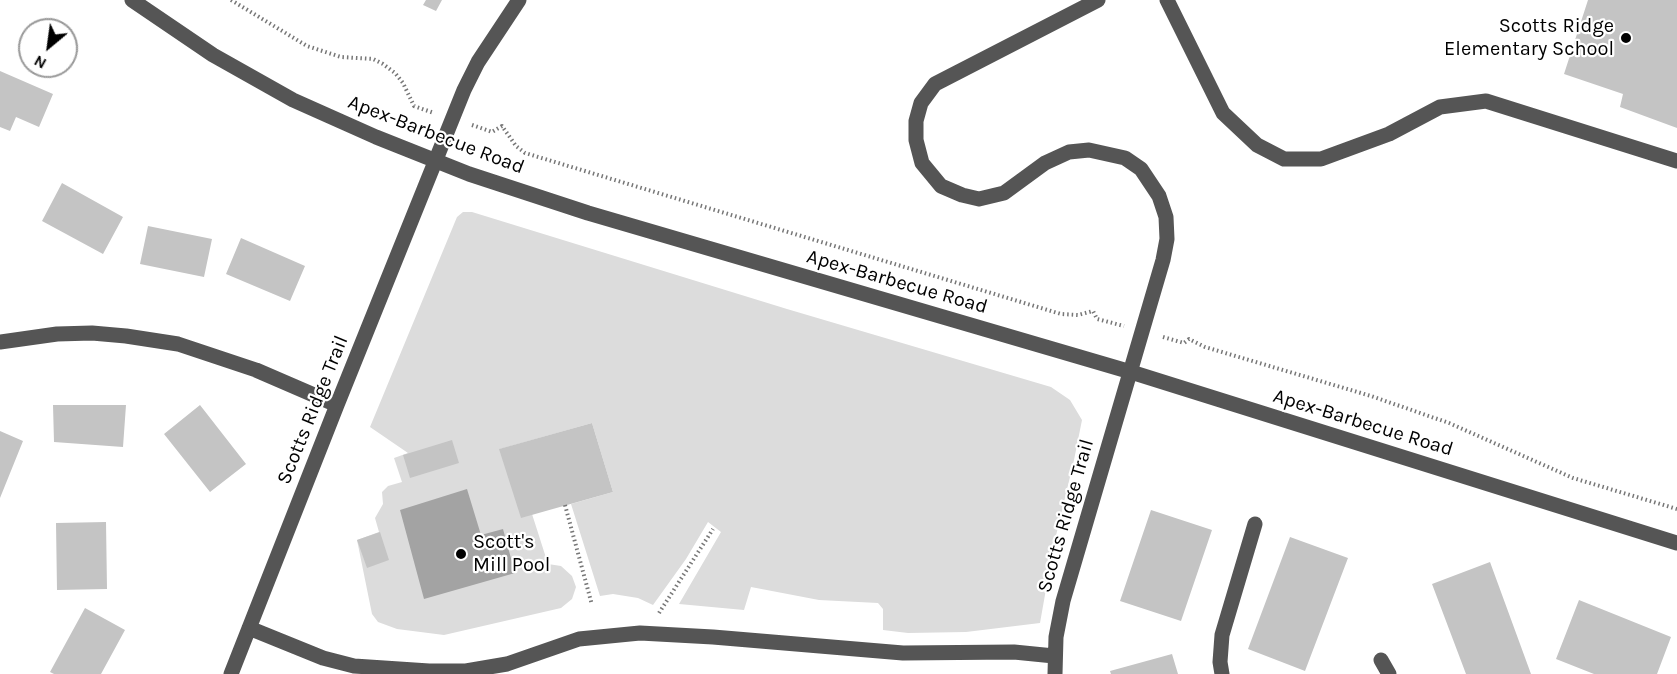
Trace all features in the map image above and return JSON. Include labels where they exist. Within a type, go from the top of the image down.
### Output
[{"type":"street","name":"Apex-Barbecue Road","points":[[132,0],[213,55],[293,100],[436,162],[588,213],[1131,372],[1677,543]]},
{"type":"street","name":"Scotts Ridge Trail","points":[[231,674],[470,77],[519,0]]},
{"type":"street","name":"Scotts Ridge Trail","points":[[1055,674],[1054,657],[1063,601],[1163,260],[1167,239],[1166,217],[1159,196],[1141,169],[1125,158],[1089,150],[1069,152],[1046,163],[1004,193],[979,199],[962,195],[941,186],[922,163],[916,141],[916,121],[921,103],[935,84],[1098,0]]},
{"type":"street","points":[[1167,0],[1223,113],[1257,145],[1284,159],[1322,159],[1389,134],[1440,107],[1486,101],[1677,161]]},
{"type":"street","points":[[1,338],[92,333],[178,344],[256,370],[337,405]]},
{"type":"street","points":[[1222,674],[1220,662],[1222,635],[1255,524]]},
{"type":"street","points":[[249,628],[323,658],[354,666],[408,670],[466,671],[507,664],[579,639],[640,633],[903,653],[1014,652],[1054,657]]},
{"type":"path","points":[[231,0],[307,46],[341,57],[373,59],[383,64],[403,82],[414,106]]},
{"type":"path","points":[[492,132],[502,126],[516,146],[525,153],[1061,314],[1078,315],[1093,311],[1097,319]]},
{"type":"path","points":[[1184,343],[1189,339],[1205,346],[1371,396],[1449,423],[1573,478],[1677,509]]},
{"type":"path","points":[[565,506],[592,605]]},
{"type":"path","points":[[658,613],[713,529]]},
{"type":"shaded area","points":[[463,212],[472,212],[1051,387],[1070,400],[1082,420],[1054,544],[1040,623],[966,632],[908,633],[883,630],[883,609],[878,603],[819,600],[751,587],[744,610],[679,604],[721,532],[708,522],[686,559],[653,605],[638,598],[613,594],[600,596],[571,504],[613,492],[592,423],[500,449],[532,514],[548,564],[561,566],[572,576],[576,587],[572,599],[561,608],[444,635],[397,629],[378,622],[372,614],[357,540],[379,532],[375,518],[383,504],[382,492],[388,486],[402,482],[394,458],[408,453],[370,427],[457,217]]},
{"type":"shaded area","name":"Scott's Mill Pool","points":[[467,489],[481,535],[503,529],[515,573],[424,599],[400,510]]},
{"type":"building","points":[[426,0],[442,0],[436,11],[423,5]]},
{"type":"building","name":"Scotts Ridge Elementary School","points":[[1588,0],[1677,0],[1677,128],[1620,107],[1623,94],[1564,74]]},
{"type":"building","points":[[0,71],[53,94],[39,127],[16,117],[10,131],[0,127]]},
{"type":"building","points":[[62,183],[123,217],[103,254],[42,221]]},
{"type":"building","points":[[148,226],[212,239],[204,277],[140,264]]},
{"type":"building","points":[[241,238],[305,266],[290,301],[226,274]]},
{"type":"building","points":[[53,405],[126,405],[123,447],[54,442]]},
{"type":"building","points":[[200,405],[246,464],[210,492],[164,434]]},
{"type":"building","points":[[592,423],[613,492],[521,518],[499,449]]},
{"type":"building","points":[[0,431],[23,441],[0,498]]},
{"type":"building","points":[[452,440],[459,463],[410,478],[403,455]]},
{"type":"building","points":[[1151,510],[1212,530],[1181,621],[1120,601]]},
{"type":"building","points":[[106,522],[107,589],[57,590],[56,523]]},
{"type":"building","points":[[380,532],[389,560],[367,568],[357,540]]},
{"type":"building","points":[[1290,537],[1348,558],[1305,671],[1248,649]]},
{"type":"building","points":[[1490,562],[1531,674],[1466,674],[1432,584]]},
{"type":"building","points":[[1579,600],[1671,637],[1657,674],[1594,674],[1556,659]]},
{"type":"building","points":[[85,608],[125,630],[101,674],[54,674],[50,672]]},
{"type":"building","points":[[1172,654],[1178,674],[1111,674],[1110,671]]},
{"type":"place","name":"Scotts Ridge Elementary School","points":[[1626,38]]},
{"type":"place","name":"Scott's Mill Pool","points":[[461,554]]}]
